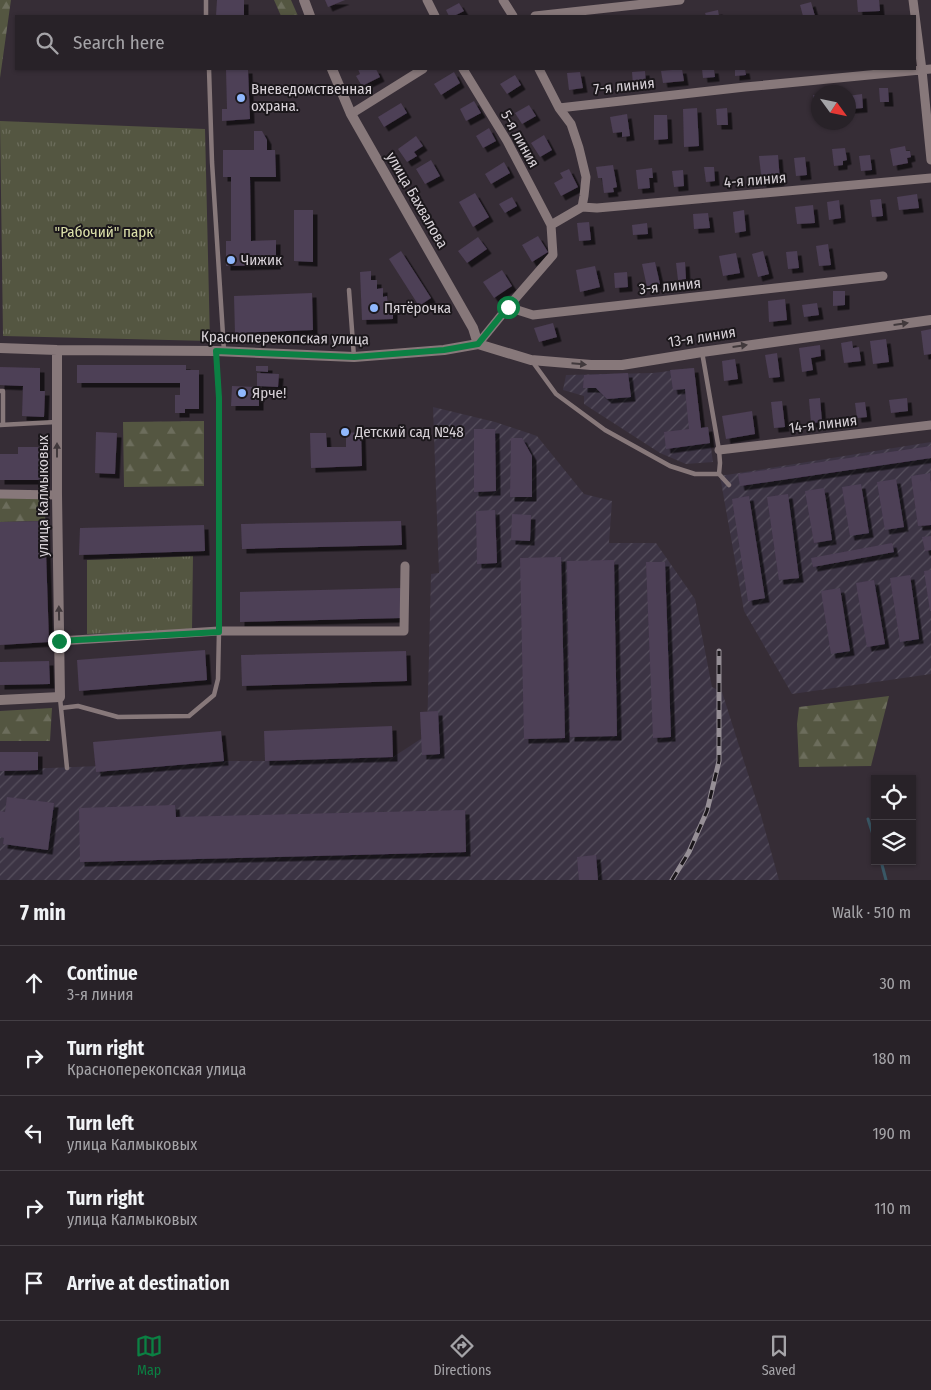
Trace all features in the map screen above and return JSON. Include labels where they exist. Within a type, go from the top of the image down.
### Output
[{"type":"street","points":[[304,0],[310,15]]},
{"type":"street","points":[[427,0],[434,15]]},
{"type":"street","points":[[503,0],[512,15]]},
{"type":"street","points":[[543,15],[680,0]]},
{"type":"street","points":[[914,0],[927,69],[931,160]]},
{"type":"street","name":"7-я линия","points":[[559,108],[927,69]]},
{"type":"street","name":"улица Бахвалова","points":[[332,70],[351,114],[473,328],[478,344]]},
{"type":"street","points":[[351,114],[421,70]]},
{"type":"street","name":"5-я линия","points":[[464,70],[507,141],[551,225]]},
{"type":"street","points":[[478,344],[553,255],[551,225],[582,208],[586,177],[579,148],[571,124],[559,108],[540,70]]},
{"type":"street","name":"4-я линия","points":[[582,208],[931,178]]},
{"type":"street","name":"3-я линия","points":[[508,307],[533,315],[883,276]]},
{"type":"street","name":"13-я линия","points":[[478,344],[531,360],[591,365],[622,365],[931,320]]},
{"type":"street","name":"Красноперекопская улица","points":[[0,348],[220,352],[354,357],[444,350],[478,344]]},
{"type":"street","name":"улица Калмыковых","points":[[57,350],[60,697]]},
{"type":"street","name":"14-я линия","points":[[719,450],[931,425]]},
{"type":"street","points":[[0,494],[57,495]]},
{"type":"street","points":[[59,641],[219,632],[404,631],[405,566]]},
{"type":"street","points":[[0,700],[60,697]]},
{"type":"lane","points":[[206,0],[206,15]]},
{"type":"lane","points":[[61,708],[78,706],[118,716],[189,716],[214,695],[218,679],[220,352],[209,70]]},
{"type":"lane","points":[[349,290],[354,357]]},
{"type":"lane","points":[[702,352],[719,450],[719,474],[729,485]]},
{"type":"lane","points":[[531,360],[556,394],[605,430],[670,466],[695,474],[719,474]]},
{"type":"lane","points":[[0,390],[3,391],[2,425],[57,422]]},
{"type":"lane","points":[[60,697],[68,768]]},
{"type":"shaded area","points":[[694,368],[701,427],[708,427],[713,462],[686,464],[660,453],[584,404],[584,396],[563,390],[566,375],[653,373]]},
{"type":"shaded area","points":[[433,407],[495,422],[537,436],[584,494],[612,501],[609,543],[656,543],[695,599],[712,687],[722,692],[760,812],[779,880],[0,880],[0,770],[224,761],[393,757],[427,735],[431,574],[439,573]]},
{"type":"shaded area","points":[[931,442],[931,674],[792,694],[744,611],[720,476]]},
{"type":"green space","points":[[0,0],[11,0],[0,78]]},
{"type":"green space","points":[[274,0],[291,0],[298,15],[281,15]]},
{"type":"green space","name":"\"Рабочий\" парк","points":[[0,121],[205,129],[210,341],[3,336]]},
{"type":"green space","points":[[204,421],[204,486],[124,487],[123,422]]},
{"type":"green space","points":[[46,495],[45,521],[0,522],[0,496]]},
{"type":"green space","points":[[193,556],[192,630],[87,634],[87,560]]},
{"type":"green space","points":[[889,696],[871,766],[799,767],[797,724],[799,707]]},
{"type":"green space","points":[[52,708],[50,741],[0,741],[0,711]]},
{"type":"building","points":[[217,0],[244,0],[244,15],[216,15]]},
{"type":"building","points":[[325,0],[345,0],[328,7]]},
{"type":"building","points":[[857,0],[879,0],[880,11],[858,12]]},
{"type":"building","points":[[811,2],[815,15],[803,15],[800,5]]},
{"type":"building","points":[[459,3],[464,11],[456,15],[448,15],[446,10]]},
{"type":"building","points":[[718,10],[719,15],[706,15],[705,13]]},
{"type":"building","points":[[226,70],[248,70],[250,119],[222,121],[222,109],[227,109]]},
{"type":"building","points":[[358,70],[376,70],[380,77],[362,86],[356,76],[360,74]]},
{"type":"building","points":[[682,70],[684,81],[663,83],[661,71]]},
{"type":"building","points":[[702,70],[714,70],[715,77],[703,78]]},
{"type":"building","points":[[735,70],[745,70],[746,75],[735,76]]},
{"type":"building","points":[[645,71],[646,84],[633,85],[632,72]]},
{"type":"building","points":[[454,72],[460,83],[441,95],[434,84]]},
{"type":"building","points":[[580,72],[583,88],[569,90],[567,73]]},
{"type":"building","points":[[515,75],[521,85],[507,94],[500,84]]},
{"type":"building","points":[[879,88],[888,88],[889,102],[880,102]]},
{"type":"building","points":[[862,94],[863,108],[856,108],[856,95]]},
{"type":"building","points":[[474,101],[481,113],[466,121],[460,109]]},
{"type":"building","points":[[401,103],[407,113],[384,127],[378,117]]},
{"type":"building","points":[[529,105],[536,116],[522,124],[515,113]]},
{"type":"building","points":[[697,108],[699,146],[684,147],[683,109]]},
{"type":"building","points":[[727,108],[728,125],[717,125],[716,109]]},
{"type":"building","points":[[627,114],[630,136],[622,137],[622,132],[613,133],[610,117]]},
{"type":"building","points":[[654,115],[667,115],[668,139],[654,140]]},
{"type":"building","points":[[489,128],[496,141],[483,148],[476,136]]},
{"type":"building","points":[[254,131],[262,131],[267,140],[267,150],[275,150],[276,177],[250,177],[251,241],[276,240],[276,265],[226,266],[226,241],[231,241],[231,177],[223,177],[223,150],[254,150]]},
{"type":"building","points":[[544,135],[552,150],[540,157],[531,143]]},
{"type":"building","points":[[416,136],[423,146],[414,152],[417,156],[407,162],[398,149]]},
{"type":"building","points":[[905,146],[906,151],[910,151],[911,157],[907,158],[908,163],[893,166],[890,149]]},
{"type":"building","points":[[845,148],[847,160],[843,161],[843,165],[834,166],[832,149]]},
{"type":"building","points":[[778,155],[780,181],[762,183],[759,156]]},
{"type":"building","points":[[870,155],[872,170],[861,171],[859,156]]},
{"type":"building","points":[[805,157],[807,175],[796,176],[794,158]]},
{"type":"building","points":[[431,160],[440,176],[425,184],[416,169]]},
{"type":"building","points":[[504,162],[510,173],[491,184],[485,174]]},
{"type":"building","points":[[613,165],[617,187],[613,188],[614,192],[604,193],[602,178],[598,178],[596,167]]},
{"type":"building","points":[[704,167],[714,167],[715,181],[706,182]]},
{"type":"building","points":[[652,168],[653,178],[649,178],[650,188],[638,189],[636,170]]},
{"type":"building","points":[[569,169],[578,187],[561,196],[554,183],[563,178],[560,173]]},
{"type":"building","points":[[683,170],[684,186],[674,187],[672,171]]},
{"type":"building","points":[[475,193],[489,217],[473,227],[459,202]]},
{"type":"building","points":[[917,194],[919,208],[899,210],[897,197]]},
{"type":"building","points":[[512,197],[517,206],[505,213],[499,204]]},
{"type":"building","points":[[881,199],[883,216],[872,217],[870,200]]},
{"type":"building","points":[[839,200],[841,218],[829,220],[827,202]]},
{"type":"building","points":[[813,205],[815,223],[797,224],[795,207]]},
{"type":"building","points":[[294,210],[313,210],[313,262],[294,261]]},
{"type":"building","points":[[744,210],[746,231],[735,233],[733,212]]},
{"type":"building","points":[[708,213],[710,228],[694,229],[693,214]]},
{"type":"building","points":[[589,222],[591,240],[579,241],[577,223]]},
{"type":"building","points":[[647,223],[648,234],[633,235],[632,225]]},
{"type":"building","points":[[538,236],[548,252],[532,262],[522,245]]},
{"type":"building","points":[[478,237],[487,249],[467,263],[458,251]]},
{"type":"building","points":[[828,244],[831,265],[819,266],[816,246]]},
{"type":"building","points":[[401,251],[431,298],[419,306],[389,259]]},
{"type":"building","points":[[763,251],[769,274],[758,277],[752,254]]},
{"type":"building","points":[[797,251],[799,268],[788,269],[786,252]]},
{"type":"building","points":[[736,253],[740,273],[723,276],[719,256]]},
{"type":"building","points":[[655,262],[660,284],[647,287],[642,264]]},
{"type":"building","points":[[685,262],[686,279],[678,280],[676,263]]},
{"type":"building","points":[[595,266],[600,287],[580,292],[576,270]]},
{"type":"building","points":[[502,270],[512,286],[494,298],[483,282]]},
{"type":"building","points":[[371,271],[371,280],[377,280],[377,289],[383,288],[383,297],[387,296],[388,305],[393,305],[393,319],[362,320],[360,272]]},
{"type":"building","points":[[627,272],[628,287],[615,288],[614,273]]},
{"type":"building","points":[[833,291],[845,291],[845,305],[833,306]]},
{"type":"building","points":[[312,293],[313,330],[235,333],[234,296]]},
{"type":"building","points":[[785,299],[787,320],[769,322],[768,301]]},
{"type":"building","points":[[817,303],[819,315],[804,317],[802,305]]},
{"type":"building","points":[[553,323],[557,337],[539,342],[534,328]]},
{"type":"building","points":[[931,329],[931,354],[924,355],[921,331]]},
{"type":"building","points":[[886,339],[889,362],[873,364],[870,341]]},
{"type":"building","points":[[852,341],[853,348],[859,347],[861,361],[844,363],[841,343]]},
{"type":"building","points":[[820,345],[821,356],[811,358],[813,370],[802,372],[799,348]]},
{"type":"building","points":[[777,353],[780,377],[769,378],[765,355]]},
{"type":"building","points":[[735,359],[738,379],[724,381],[722,361]]},
{"type":"building","points":[[77,365],[186,365],[186,370],[199,370],[199,409],[185,409],[185,413],[175,413],[175,395],[180,395],[180,383],[77,383]]},
{"type":"building","points":[[256,366],[268,366],[268,372],[256,371]]},
{"type":"building","points":[[0,367],[40,368],[40,391],[45,391],[44,417],[22,416],[23,386],[0,385]]},
{"type":"building","points":[[694,368],[701,428],[708,427],[710,443],[666,449],[664,432],[689,429],[685,389],[673,390],[670,370]]},
{"type":"building","points":[[257,373],[279,374],[278,387],[259,386],[259,406],[231,406],[232,386],[257,387]]},
{"type":"building","points":[[628,373],[631,397],[607,399],[596,388],[583,388],[584,375]]},
{"type":"building","points":[[820,398],[822,422],[811,423],[809,399]]},
{"type":"building","points":[[907,398],[908,411],[891,413],[889,400]]},
{"type":"building","points":[[782,401],[785,427],[774,428],[771,402]]},
{"type":"building","points":[[865,402],[867,417],[857,418],[855,403]]},
{"type":"building","points":[[752,411],[755,434],[726,439],[722,416]]},
{"type":"building","points":[[474,429],[495,429],[496,491],[474,492]]},
{"type":"building","points":[[96,432],[117,433],[115,474],[95,473]]},
{"type":"building","points":[[361,432],[362,466],[311,468],[310,433],[326,433],[327,447],[346,447],[346,433]]},
{"type":"building","points":[[511,438],[522,438],[532,456],[532,497],[510,497]]},
{"type":"building","points":[[931,446],[931,458],[740,486],[738,474]]},
{"type":"building","points":[[18,447],[43,447],[43,480],[0,480],[0,454],[18,454]]},
{"type":"building","points":[[930,473],[931,525],[918,526],[911,476]]},
{"type":"building","points":[[896,479],[904,527],[885,530],[877,482]]},
{"type":"building","points":[[861,484],[869,533],[850,536],[842,487]]},
{"type":"building","points":[[824,488],[832,540],[814,543],[805,491]]},
{"type":"building","points":[[788,494],[799,578],[779,580],[767,497]]},
{"type":"building","points":[[749,496],[765,598],[748,601],[732,499]]},
{"type":"building","points":[[495,510],[497,563],[477,564],[476,511]]},
{"type":"building","points":[[512,514],[531,515],[530,541],[511,540]]},
{"type":"building","points":[[45,521],[49,642],[0,645],[0,522]]},
{"type":"building","points":[[401,521],[402,545],[242,549],[241,524]]},
{"type":"building","points":[[204,525],[205,551],[79,555],[80,528]]},
{"type":"building","points":[[931,536],[931,550],[925,551],[922,537]]},
{"type":"building","points":[[892,543],[894,552],[813,567],[811,558]]},
{"type":"building","points":[[561,557],[565,738],[524,739],[520,558]]},
{"type":"building","points":[[614,560],[617,736],[570,737],[567,561]]},
{"type":"building","points":[[646,562],[665,562],[671,737],[653,738]]},
{"type":"building","points":[[931,570],[931,611],[930,611],[924,571]]},
{"type":"building","points":[[910,575],[919,639],[900,642],[890,578]]},
{"type":"building","points":[[874,580],[885,644],[867,647],[856,583]]},
{"type":"building","points":[[402,588],[402,618],[240,622],[240,592]]},
{"type":"building","points":[[840,588],[850,651],[831,654],[821,591]]},
{"type":"building","points":[[205,650],[207,680],[79,691],[77,660]]},
{"type":"building","points":[[406,651],[407,681],[242,686],[241,655]]},
{"type":"building","points":[[49,661],[50,684],[0,685],[0,662]]},
{"type":"building","points":[[438,711],[440,754],[422,755],[420,712]]},
{"type":"building","points":[[392,726],[393,757],[265,761],[264,731]]},
{"type":"building","points":[[221,731],[224,761],[96,772],[93,742]]},
{"type":"building","points":[[0,752],[38,752],[38,770],[0,771]]},
{"type":"building","points":[[7,797],[54,803],[48,850],[3,844],[4,838],[0,837],[0,811],[5,812]]},
{"type":"building","points":[[175,805],[176,817],[465,810],[466,852],[80,862],[79,808]]},
{"type":"building","points":[[596,855],[598,880],[579,880],[577,857]]},
{"type":"waterway","points":[[868,819],[871,828]]},
{"type":"waterway","points":[[882,865],[886,880]]},
{"type":"railway","points":[[672,880],[689,852],[707,811],[719,761],[719,651]]},
{"type":"place","name":"Вневедомственная охрана.","points":[[241,98]]},
{"type":"place","name":"Чижик","points":[[231,260]]},
{"type":"place","name":"Пятёрочка","points":[[374,308]]},
{"type":"place","name":"Ярче!","points":[[242,393]]},
{"type":"place","name":"Детский сад №48","points":[[345,432]]},
{"type":"route","points":[[59,641],[219,632],[219,398],[216,351],[354,357],[444,350],[478,344],[508,307]]}]
